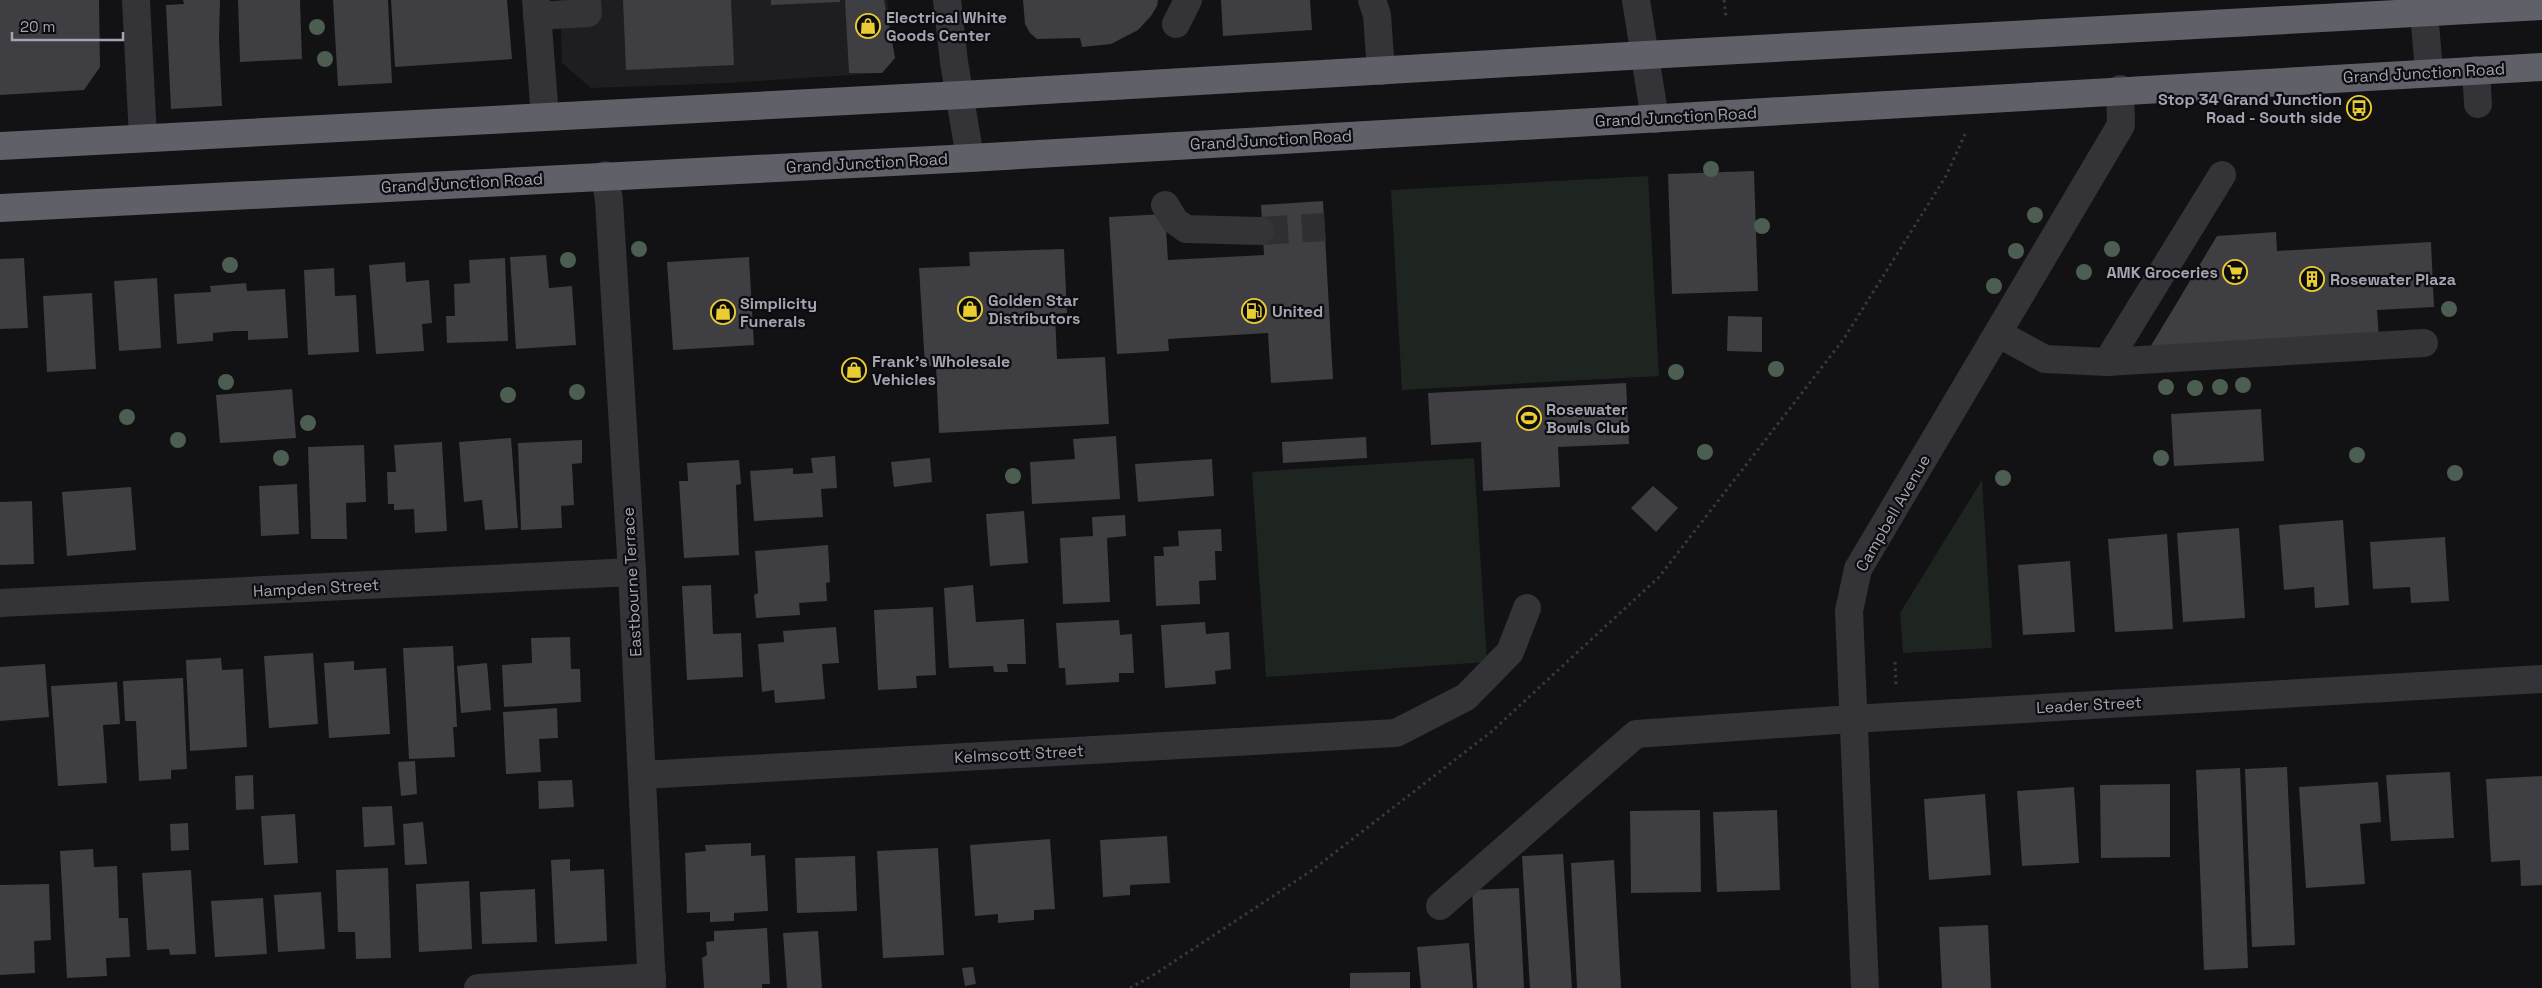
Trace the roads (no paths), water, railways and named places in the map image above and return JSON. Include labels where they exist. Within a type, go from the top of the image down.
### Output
[{"type":"highway","points":[[0,146],[1381,72],[2423,7],[2542,6]]},
{"type":"highway","name":"Grand Junction Road","points":[[0,208],[970,158],[2120,89],[2542,67]]},
{"type":"street","points":[[136,0],[143,138]]},
{"type":"street","points":[[546,117],[537,8],[588,13],[587,0]]},
{"type":"street","points":[[947,0],[954,62],[970,158]]},
{"type":"street","points":[[1372,0],[1377,15],[1381,72]]},
{"type":"street","points":[[1636,0],[1655,118]]},
{"type":"street","points":[[2423,7],[2429,72]]},
{"type":"street","points":[[2476,70],[2478,104]]},
{"type":"street","name":"Campbell Avenue","points":[[1865,988],[1852,719],[1849,611],[1858,568],[1999,334],[2121,125],[2120,89]]},
{"type":"street","points":[[2107,362],[2222,175]]},
{"type":"street","name":"Eastbourne Terrace","points":[[605,176],[612,250],[632,572],[652,982]]},
{"type":"street","points":[[1165,204],[1175,221],[1186,229],[1260,230]]},
{"type":"street","points":[[1999,334],[2045,359],[2107,362],[2424,343]]},
{"type":"street","name":"Hampden Street","points":[[0,603],[632,572]]},
{"type":"street","name":"Kelmscott Street","points":[[642,775],[1396,733],[1466,697],[1510,652],[1527,608]]},
{"type":"street","name":"Leader Street","points":[[1440,906],[1636,734],[1852,719],[2542,679]]},
{"type":"street","points":[[478,988],[652,982]]},
{"type":"tunnel","points":[[1260,231],[1325,227]]},
{"type":"place","name":"Electrical White Goods Center","points":[[868,26]]},
{"type":"place","name":"Stop 34 Grand Junction Road - South side","points":[[2359,108]]},
{"type":"place","name":"AMK Groceries","points":[[2235,272]]},
{"type":"place","name":"Rosewater Plaza","points":[[2312,279]]},
{"type":"place","name":"Golden Star Distributors","points":[[970,309]]},
{"type":"place","name":"United","points":[[1254,311]]},
{"type":"place","name":"Simplicity Funerals","points":[[723,312]]},
{"type":"place","name":"Frank's Wholesale Vehicles","points":[[854,370]]},
{"type":"place","name":"Rosewater Bowls Club","points":[[1529,418]]}]
